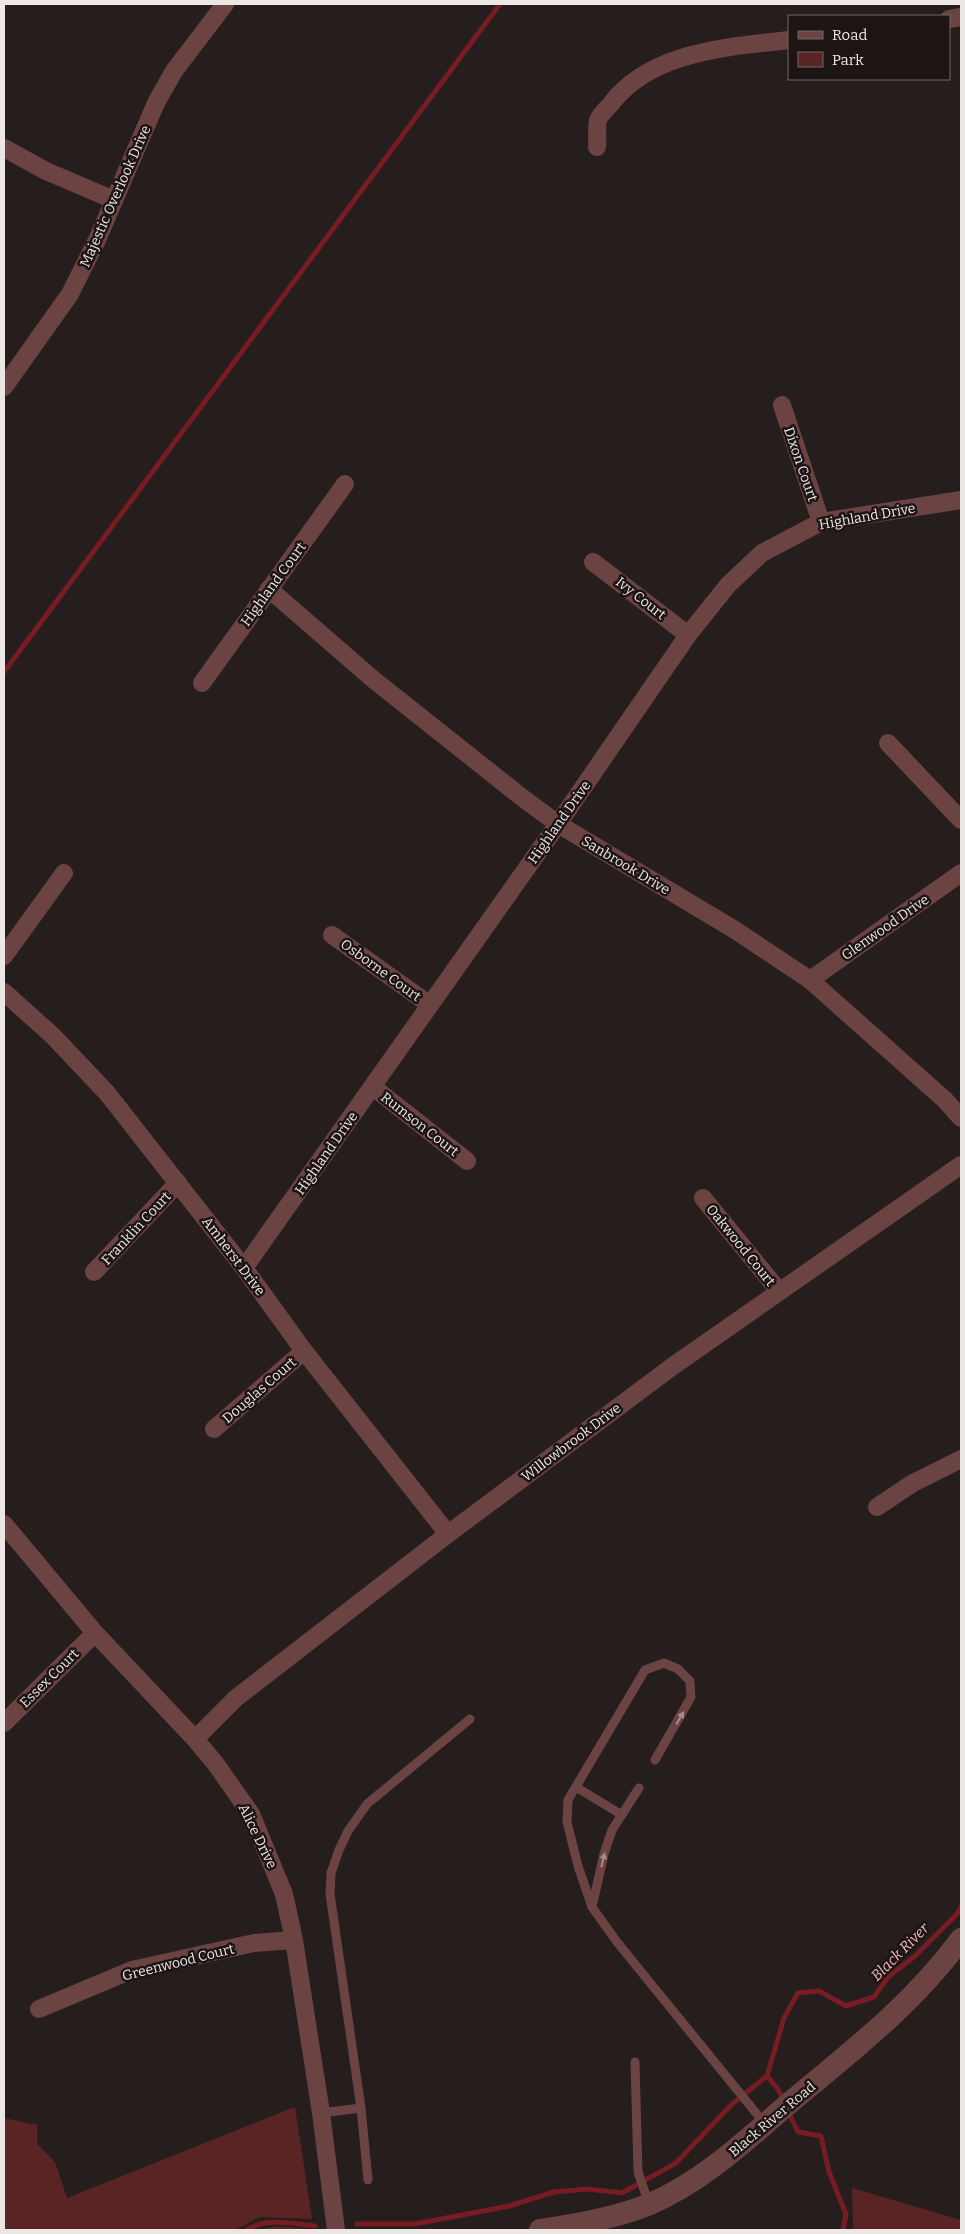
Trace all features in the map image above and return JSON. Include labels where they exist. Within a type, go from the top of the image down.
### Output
[{"type":"street","name":"Majestic Overlook Drive","points":[[4,387],[70,294],[97,240],[156,103],[174,71],[225,4]]},
{"type":"street","points":[[597,147],[598,120],[614,99],[632,82],[692,55],[715,49],[788,40]]},
{"type":"street","points":[[4,148],[46,171],[114,200]]},
{"type":"street","name":"Dixon Court","points":[[782,405],[821,522]]},
{"type":"street","name":"Highland Court","points":[[202,683],[345,484]]},
{"type":"street","name":"Highland Drive","points":[[244,1268],[558,824],[688,635],[728,585],[756,558],[779,543],[821,522],[961,500]]},
{"type":"street","name":"Ivy Court","points":[[594,562],[688,635]]},
{"type":"street","name":"Sanbrook Drive","points":[[269,589],[374,680],[558,824],[735,930],[810,980],[945,1100],[961,1118]]},
{"type":"street","points":[[888,743],[961,820]]},
{"type":"street","points":[[4,956],[64,873]]},
{"type":"street","name":"Glenwood Drive","points":[[810,980],[961,873]]},
{"type":"street","name":"Osborne Court","points":[[332,935],[430,1005]]},
{"type":"street","name":"Amherst Drive","points":[[4,992],[76,1058],[107,1093],[244,1268],[304,1351],[448,1534]]},
{"type":"street","name":"Rumson Court","points":[[373,1087],[467,1161]]},
{"type":"street","name":"Willowbrook Drive","points":[[195,1739],[236,1698],[448,1534],[673,1366],[961,1166]]},
{"type":"street","name":"Franklin Court","points":[[94,1272],[178,1183]]},
{"type":"street","name":"Oakwood Court","points":[[703,1198],[779,1291]]},
{"type":"street","name":"Douglas Court","points":[[214,1429],[304,1351]]},
{"type":"street","points":[[877,1507],[913,1483],[961,1459]]},
{"type":"street","name":"Alice Drive","points":[[4,1524],[95,1633],[195,1739],[215,1763],[251,1814],[284,1894],[294,1940],[321,2113],[336,2230]]},
{"type":"street","name":"Essex Court","points":[[4,1723],[95,1633]]},
{"type":"street","name":"Greenwood Court","points":[[39,2009],[132,1970],[254,1943],[294,1940]]},
{"type":"street","name":"Black River Road","points":[[540,2230],[610,2217],[646,2195],[693,2180],[725,2158],[880,2028],[912,1998],[959,1946]]},
{"type":"lane","points":[[656,1760],[691,1697],[690,1681],[678,1669],[664,1663],[646,1670],[568,1800],[567,1822],[578,1866],[592,1908],[617,1942],[748,2103],[781,2111]]},
{"type":"lane","points":[[368,2180],[361,2108],[330,1894],[331,1873],[348,1831],[367,1804],[470,1719]]},
{"type":"lane","points":[[576,1787],[622,1815]]},
{"type":"lane","points":[[592,1908],[604,1854],[612,1830],[639,1788]]},
{"type":"lane","points":[[635,2062],[638,2172],[646,2195]]},
{"type":"lane","points":[[321,2113],[361,2108]]},
{"type":"green space","points":[[295,2107],[312,2219],[260,2217],[235,2230],[4,2230],[4,2118],[37,2125],[37,2144],[55,2162],[67,2198]]},
{"type":"green space","points":[[852,2188],[961,2220],[961,2230],[853,2230]]},
{"type":"green space","points":[[277,2226],[322,2230],[257,2230]]},
{"type":"waterway","points":[[4,672],[500,4]]},
{"type":"waterway","name":"Black River","points":[[784,2101],[778,2089],[767,2076],[784,2018],[798,1993],[819,1991],[846,2006],[874,1997],[888,1977],[915,1956],[957,1914],[961,1906]]},
{"type":"waterway","points":[[357,2224],[415,2224],[509,2206],[554,2192],[587,2189],[622,2193],[676,2163],[732,2104],[767,2076]]},
{"type":"waterway","name":"Black River","points":[[788,2111],[798,2132],[821,2136],[829,2172],[846,2214],[843,2230]]},
{"type":"waterway","points":[[247,2230],[271,2222],[315,2226]]}]
